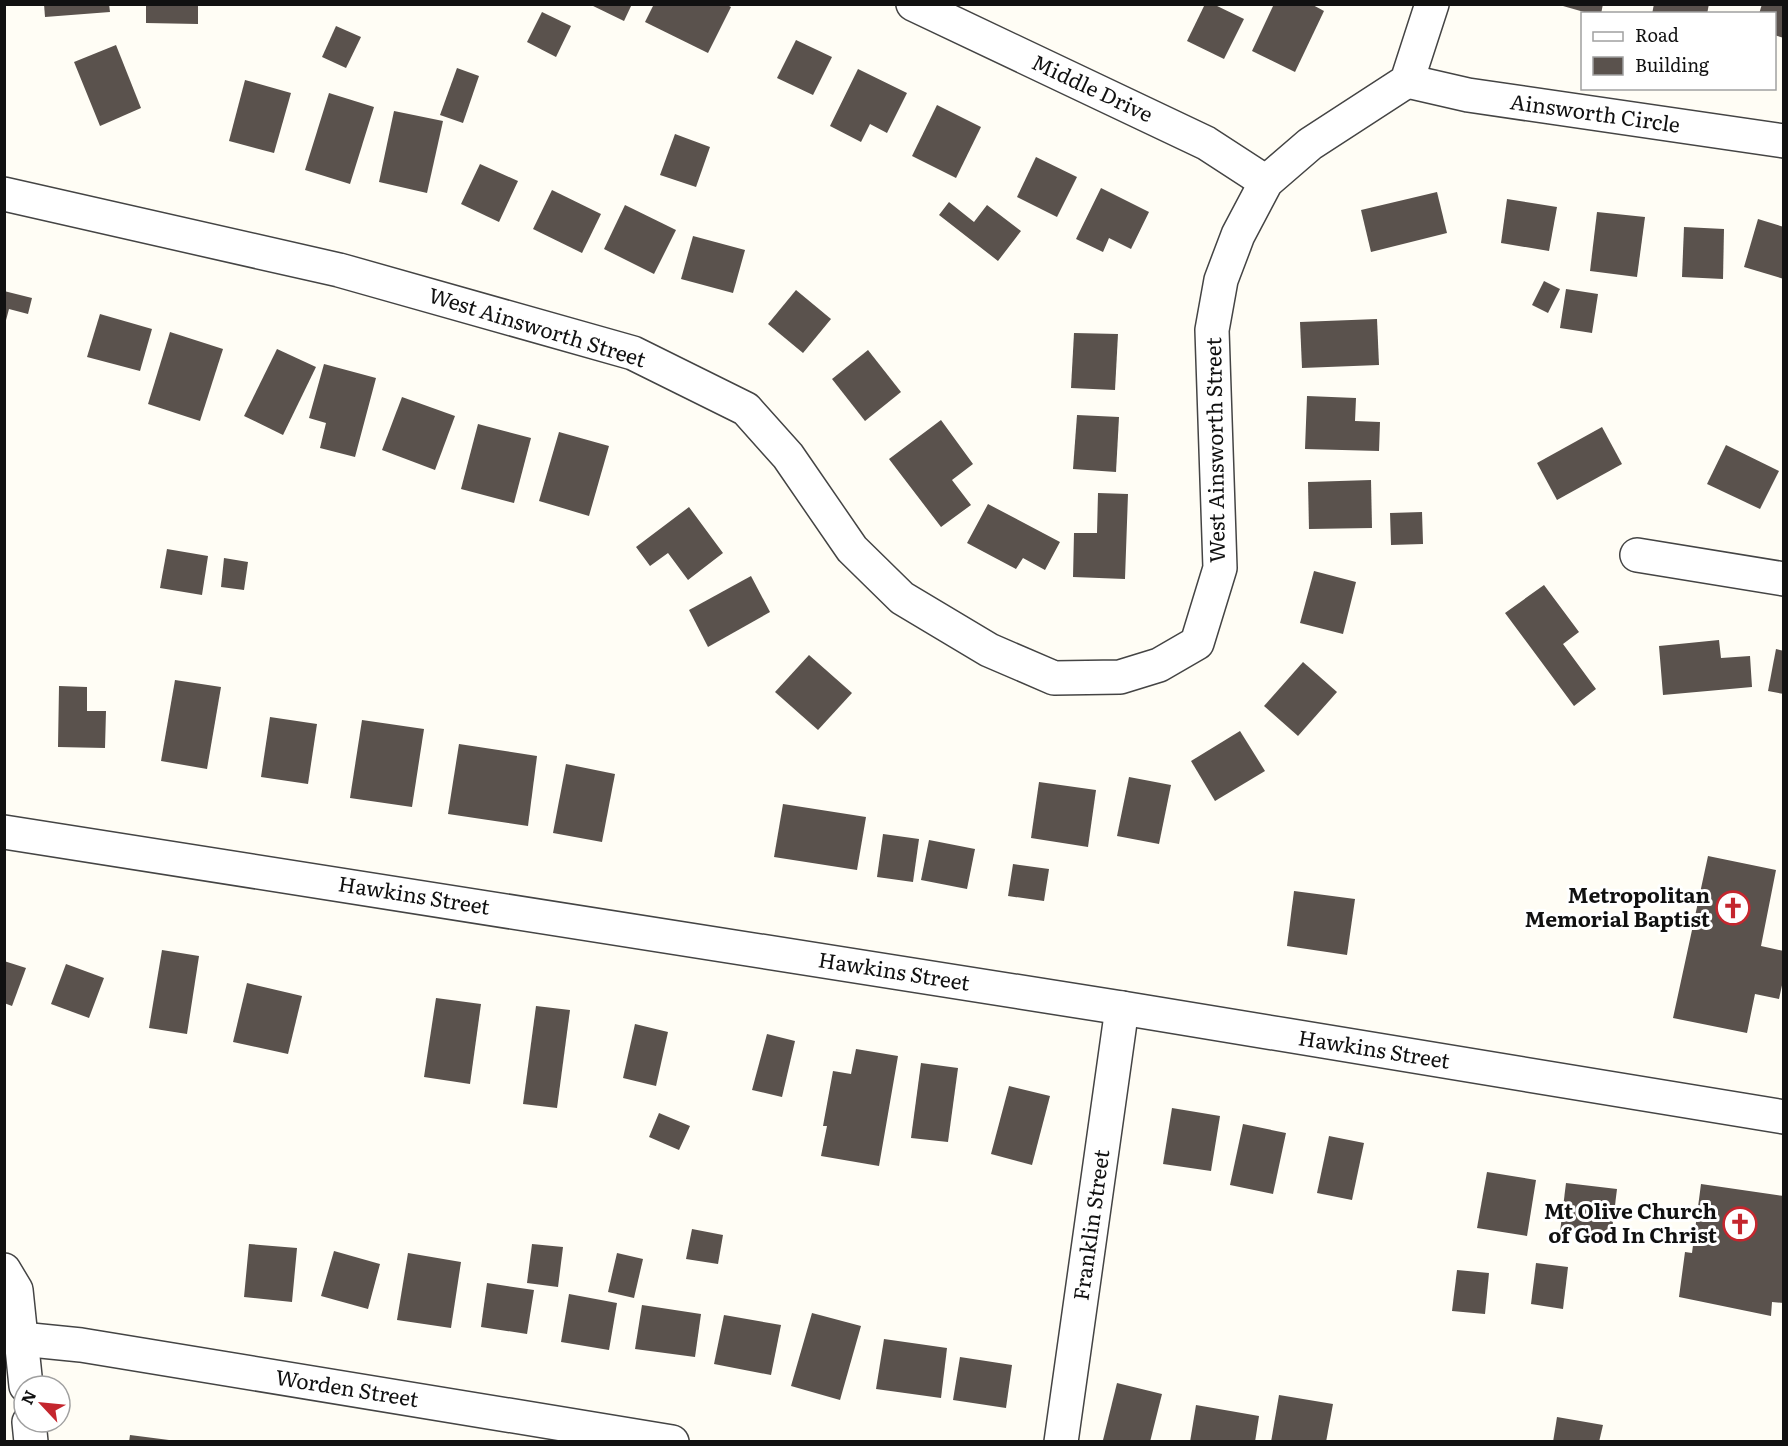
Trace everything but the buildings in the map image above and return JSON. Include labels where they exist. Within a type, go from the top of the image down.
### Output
[{"type":"street","name":"Middle Drive","points":[[913,4],[1206,143],[1266,182]]},
{"type":"street","points":[[1266,182],[1310,144],[1407,81],[1432,4]]},
{"type":"street","name":"Ainsworth Circle","points":[[1407,81],[1468,95],[1784,141]]},
{"type":"street","name":"West Ainsworth Street","points":[[4,194],[339,270],[633,353],[746,409],[788,456],[852,549],[902,598],[989,650],[1054,678],[1120,677],[1159,665],[1197,643],[1220,568],[1212,330],[1221,280],[1238,235],[1266,182]]},
{"type":"street","points":[[1637,555],[1784,579]]},
{"type":"street","name":"Hawkins Street","points":[[4,832],[1122,1008],[1784,1117]]},
{"type":"street","name":"Franklin Street","points":[[1061,1442],[1122,1008]]},
{"type":"street","points":[[4,1270],[16,1290],[25,1374]]},
{"type":"street","name":"Worden Street","points":[[21,1339],[81,1345],[672,1442]]},
{"type":"place","name":"Metropolitan Memorial Baptist","points":[[1733,908]]},
{"type":"place","name":"Mt Olive Church of God In Christ","points":[[1740,1224]]}]
